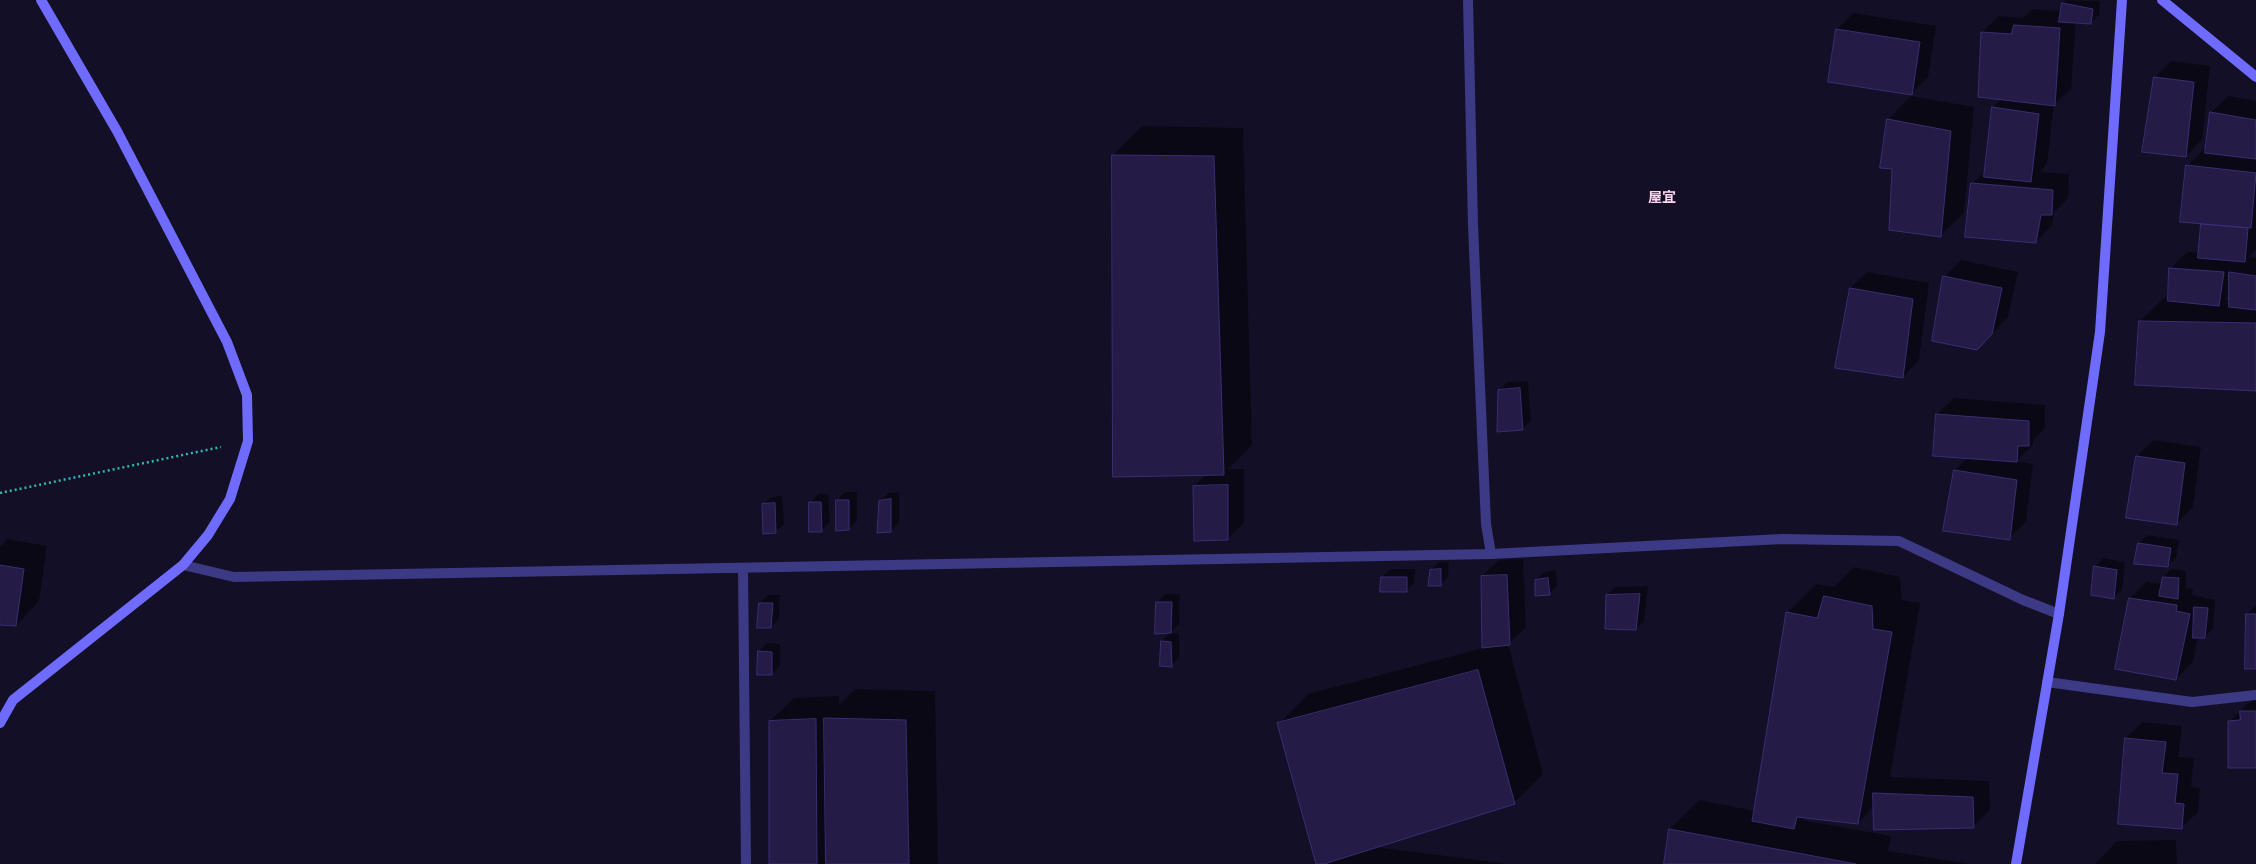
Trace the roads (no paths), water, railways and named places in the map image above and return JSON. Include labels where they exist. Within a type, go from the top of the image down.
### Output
[{"type":"street","points":[[0,723],[13,700],[183,565],[208,535],[230,500],[248,441],[247,395],[226,342],[117,131],[42,0]]},
{"type":"street","points":[[1468,0],[1473,233],[1486,524],[1491,554]]},
{"type":"street","points":[[2016,864],[2059,614],[2100,332],[2122,0]]},
{"type":"street","points":[[2162,0],[2256,77]]},
{"type":"street","points":[[183,565],[234,577],[1491,554],[1782,540],[1899,541],[2024,600],[2059,614]]},
{"type":"street","points":[[743,568],[746,864]]},
{"type":"street","points":[[2047,682],[2192,702],[2256,695]]},
{"type":"district","name":"屋宜","points":[[1662,198]]}]
